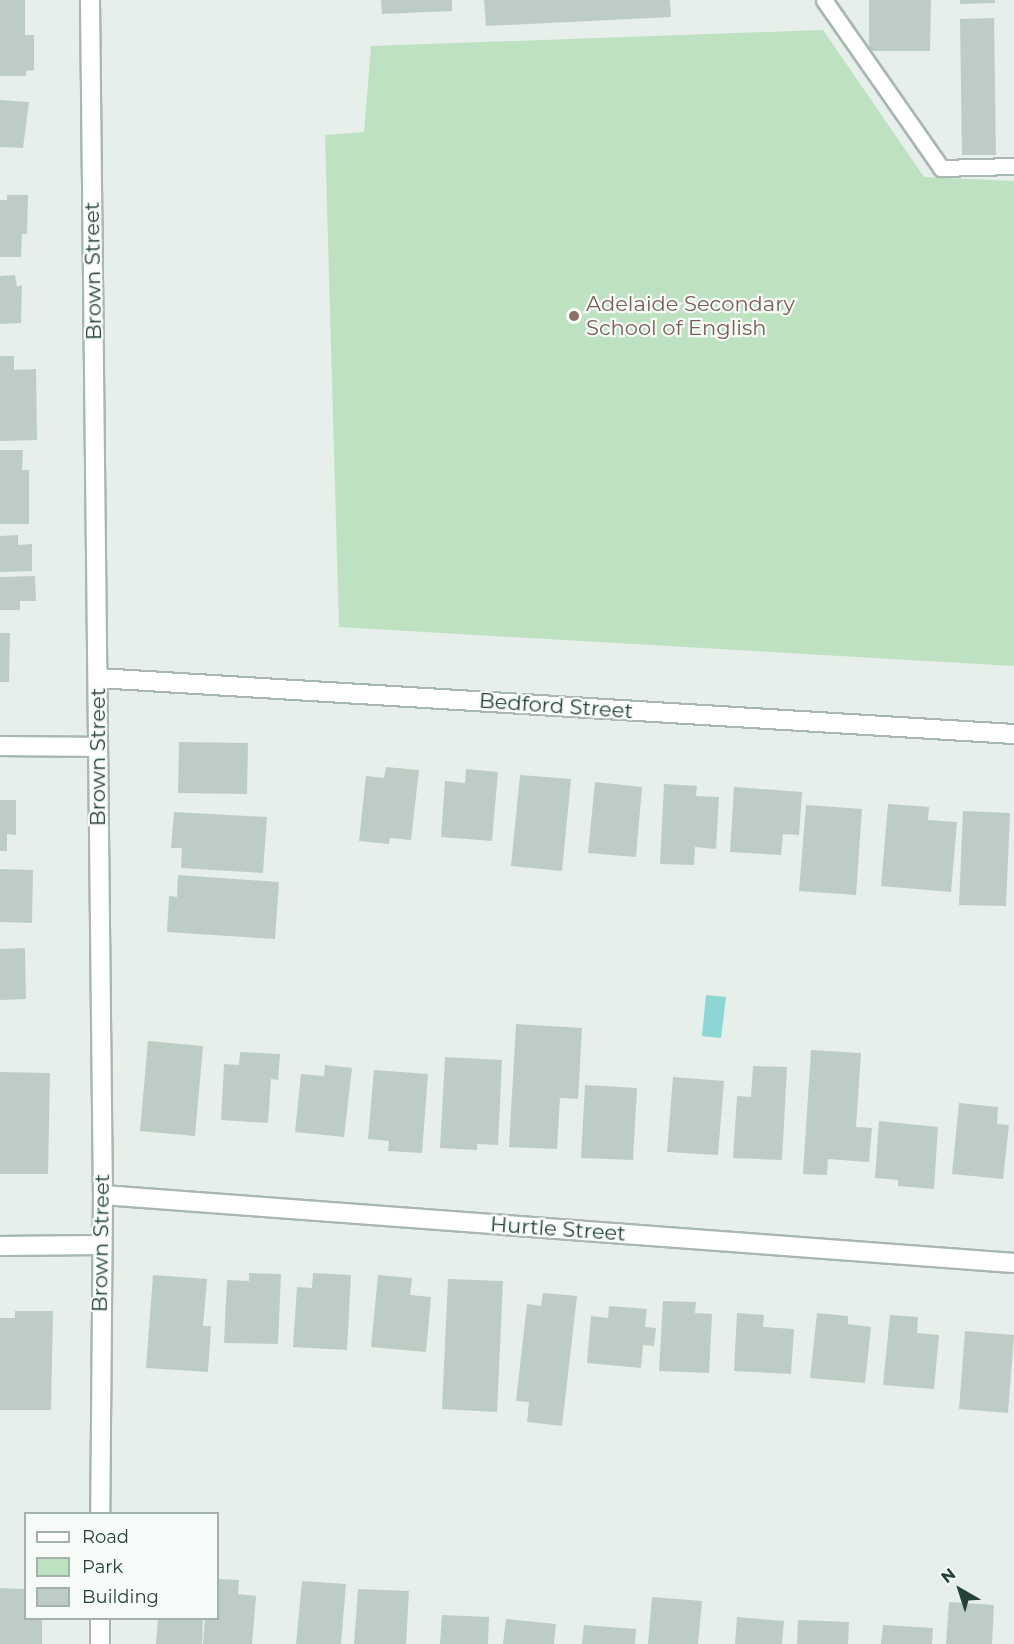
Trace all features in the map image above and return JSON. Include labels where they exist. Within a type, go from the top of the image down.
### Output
[{"type":"street","name":"Brown Street","points":[[90,0],[103,1195],[100,1245],[100,1512]]},
{"type":"street","name":"Bedford Street","points":[[98,678],[1014,734]]},
{"type":"street","points":[[0,746],[98,747]]},
{"type":"street","name":"Hurtle Street","points":[[103,1195],[1014,1263]]},
{"type":"street","points":[[0,1246],[100,1245]]},
{"type":"street","points":[[100,1620],[100,1644]]},
{"type":"lane","points":[[824,0],[941,168],[1014,166]]},
{"type":"green space","name":"Adelaide Secondary School of English","points":[[823,30],[924,177],[1014,181],[1014,666],[339,627],[325,135],[364,132],[371,46]]},
{"type":"water","points":[[706,995],[726,997],[721,1038],[702,1036]]},
{"type":"building","points":[[0,0],[25,0],[25,35],[34,35],[34,70],[26,71],[26,76],[0,76]]},
{"type":"building","points":[[381,0],[452,0],[452,11],[382,14]]},
{"type":"building","points":[[484,0],[670,0],[671,17],[486,26]]},
{"type":"building","points":[[869,0],[931,0],[930,51],[869,51]]},
{"type":"building","points":[[960,0],[995,0],[995,3],[960,4]]},
{"type":"building","points":[[994,18],[996,155],[962,155],[960,19]]},
{"type":"building","points":[[0,100],[29,102],[23,148],[0,147]]},
{"type":"building","points":[[7,195],[28,195],[27,234],[22,234],[21,257],[0,257],[0,200],[7,200]]},
{"type":"building","points":[[15,275],[17,287],[22,285],[21,323],[0,324],[0,276]]},
{"type":"building","points":[[0,356],[14,356],[14,370],[36,369],[37,440],[0,441]]},
{"type":"building","points":[[0,450],[23,450],[22,470],[29,470],[29,524],[0,524]]},
{"type":"building","points":[[18,535],[18,545],[32,544],[32,571],[0,572],[0,536]]},
{"type":"building","points":[[35,576],[36,601],[20,601],[20,610],[0,610],[0,577]]},
{"type":"building","points":[[0,633],[10,633],[9,682],[0,682]]},
{"type":"building","points":[[179,742],[248,743],[247,794],[178,793]]},
{"type":"building","points":[[386,767],[419,770],[411,840],[390,838],[389,844],[359,841],[366,776],[384,778]]},
{"type":"building","points":[[466,769],[498,772],[492,841],[441,837],[445,781],[465,783]]},
{"type":"building","points":[[520,775],[571,779],[562,871],[511,866]]},
{"type":"building","points":[[595,782],[642,787],[636,857],[588,853]]},
{"type":"building","points":[[664,784],[697,786],[696,796],[719,797],[716,849],[695,847],[694,865],[660,864]]},
{"type":"building","points":[[734,787],[802,792],[799,835],[783,834],[781,855],[730,852]]},
{"type":"building","points":[[0,800],[16,800],[16,835],[7,834],[7,851],[0,851]]},
{"type":"building","points":[[888,804],[929,807],[928,820],[957,822],[951,892],[881,886]]},
{"type":"building","points":[[806,805],[862,809],[856,895],[799,891]]},
{"type":"building","points":[[963,811],[1010,813],[1006,906],[959,905]]},
{"type":"building","points":[[174,812],[267,817],[263,873],[181,868],[182,848],[171,848]]},
{"type":"building","points":[[0,869],[33,870],[32,923],[0,922]]},
{"type":"building","points":[[178,875],[279,882],[275,939],[167,932],[169,896],[177,897]]},
{"type":"building","points":[[25,948],[26,999],[0,1000],[0,949]]},
{"type":"building","points":[[516,1024],[582,1028],[578,1099],[560,1098],[557,1149],[509,1147]]},
{"type":"building","points":[[148,1041],[203,1046],[195,1136],[140,1131]]},
{"type":"building","points":[[811,1050],[861,1053],[856,1127],[872,1128],[869,1162],[828,1159],[827,1175],[803,1174]]},
{"type":"building","points":[[240,1052],[280,1054],[278,1080],[271,1079],[268,1123],[221,1120],[224,1064],[239,1065]]},
{"type":"building","points":[[445,1057],[502,1060],[498,1145],[477,1144],[477,1150],[440,1148]]},
{"type":"building","points":[[325,1065],[352,1068],[344,1137],[295,1132],[301,1074],[324,1076]]},
{"type":"building","points":[[753,1066],[787,1067],[782,1160],[733,1158],[737,1096],[751,1097]]},
{"type":"building","points":[[374,1070],[428,1074],[422,1153],[388,1151],[389,1141],[368,1139]]},
{"type":"building","points":[[0,1072],[50,1073],[48,1174],[0,1174]]},
{"type":"building","points":[[673,1077],[724,1081],[718,1155],[667,1152]]},
{"type":"building","points":[[585,1085],[637,1088],[633,1160],[581,1158]]},
{"type":"building","points":[[959,1103],[998,1107],[997,1124],[1009,1125],[1003,1179],[952,1174]]},
{"type":"building","points":[[879,1121],[938,1127],[934,1189],[898,1186],[898,1180],[875,1178]]},
{"type":"building","points":[[249,1273],[281,1274],[278,1344],[224,1343],[227,1280],[249,1281]]},
{"type":"building","points":[[313,1273],[351,1275],[347,1350],[293,1347],[297,1287],[312,1288]]},
{"type":"building","points":[[153,1275],[207,1279],[203,1326],[211,1326],[208,1372],[146,1368]]},
{"type":"building","points":[[378,1275],[412,1278],[410,1295],[431,1297],[426,1352],[371,1347]]},
{"type":"building","points":[[448,1279],[503,1281],[497,1412],[442,1409]]},
{"type":"building","points":[[543,1293],[577,1296],[562,1426],[527,1422],[529,1402],[516,1401],[527,1304],[541,1306]]},
{"type":"building","points":[[663,1301],[696,1302],[695,1313],[712,1314],[709,1373],[659,1371]]},
{"type":"building","points":[[609,1306],[647,1309],[645,1327],[656,1328],[654,1346],[643,1345],[641,1368],[587,1363],[591,1316],[608,1318]]},
{"type":"building","points":[[15,1311],[53,1311],[51,1410],[0,1410],[0,1318],[15,1318]]},
{"type":"building","points":[[737,1313],[764,1315],[763,1327],[794,1329],[791,1374],[734,1371]]},
{"type":"building","points":[[817,1313],[848,1316],[848,1324],[871,1327],[865,1383],[810,1378]]},
{"type":"building","points":[[890,1315],[918,1317],[917,1333],[939,1335],[934,1389],[883,1385]]},
{"type":"building","points":[[965,1331],[1014,1335],[1008,1413],[959,1409]]},
{"type":"building","points":[[219,1579],[239,1580],[238,1594],[256,1596],[252,1644],[203,1644],[205,1620],[219,1620]]},
{"type":"building","points":[[302,1581],[346,1584],[341,1644],[296,1644]]},
{"type":"building","points":[[0,1588],[24,1589],[24,1620],[42,1620],[42,1644],[0,1644]]},
{"type":"building","points":[[358,1589],[409,1591],[406,1644],[354,1644]]},
{"type":"building","points":[[652,1597],[702,1601],[698,1644],[648,1644]]},
{"type":"building","points":[[949,1602],[994,1605],[992,1644],[946,1644]]},
{"type":"building","points":[[442,1615],[489,1617],[488,1644],[440,1644]]},
{"type":"building","points":[[737,1617],[784,1621],[782,1644],[735,1644]]},
{"type":"building","points":[[506,1619],[556,1624],[554,1644],[503,1644]]},
{"type":"building","points":[[158,1620],[203,1620],[202,1644],[156,1644]]},
{"type":"building","points":[[798,1620],[849,1622],[848,1644],[797,1644]]},
{"type":"building","points":[[584,1625],[636,1629],[635,1644],[582,1644]]},
{"type":"building","points":[[883,1625],[933,1628],[932,1644],[881,1644]]},
{"type":"place","name":"Adelaide Secondary School of English","points":[[574,316]]}]
